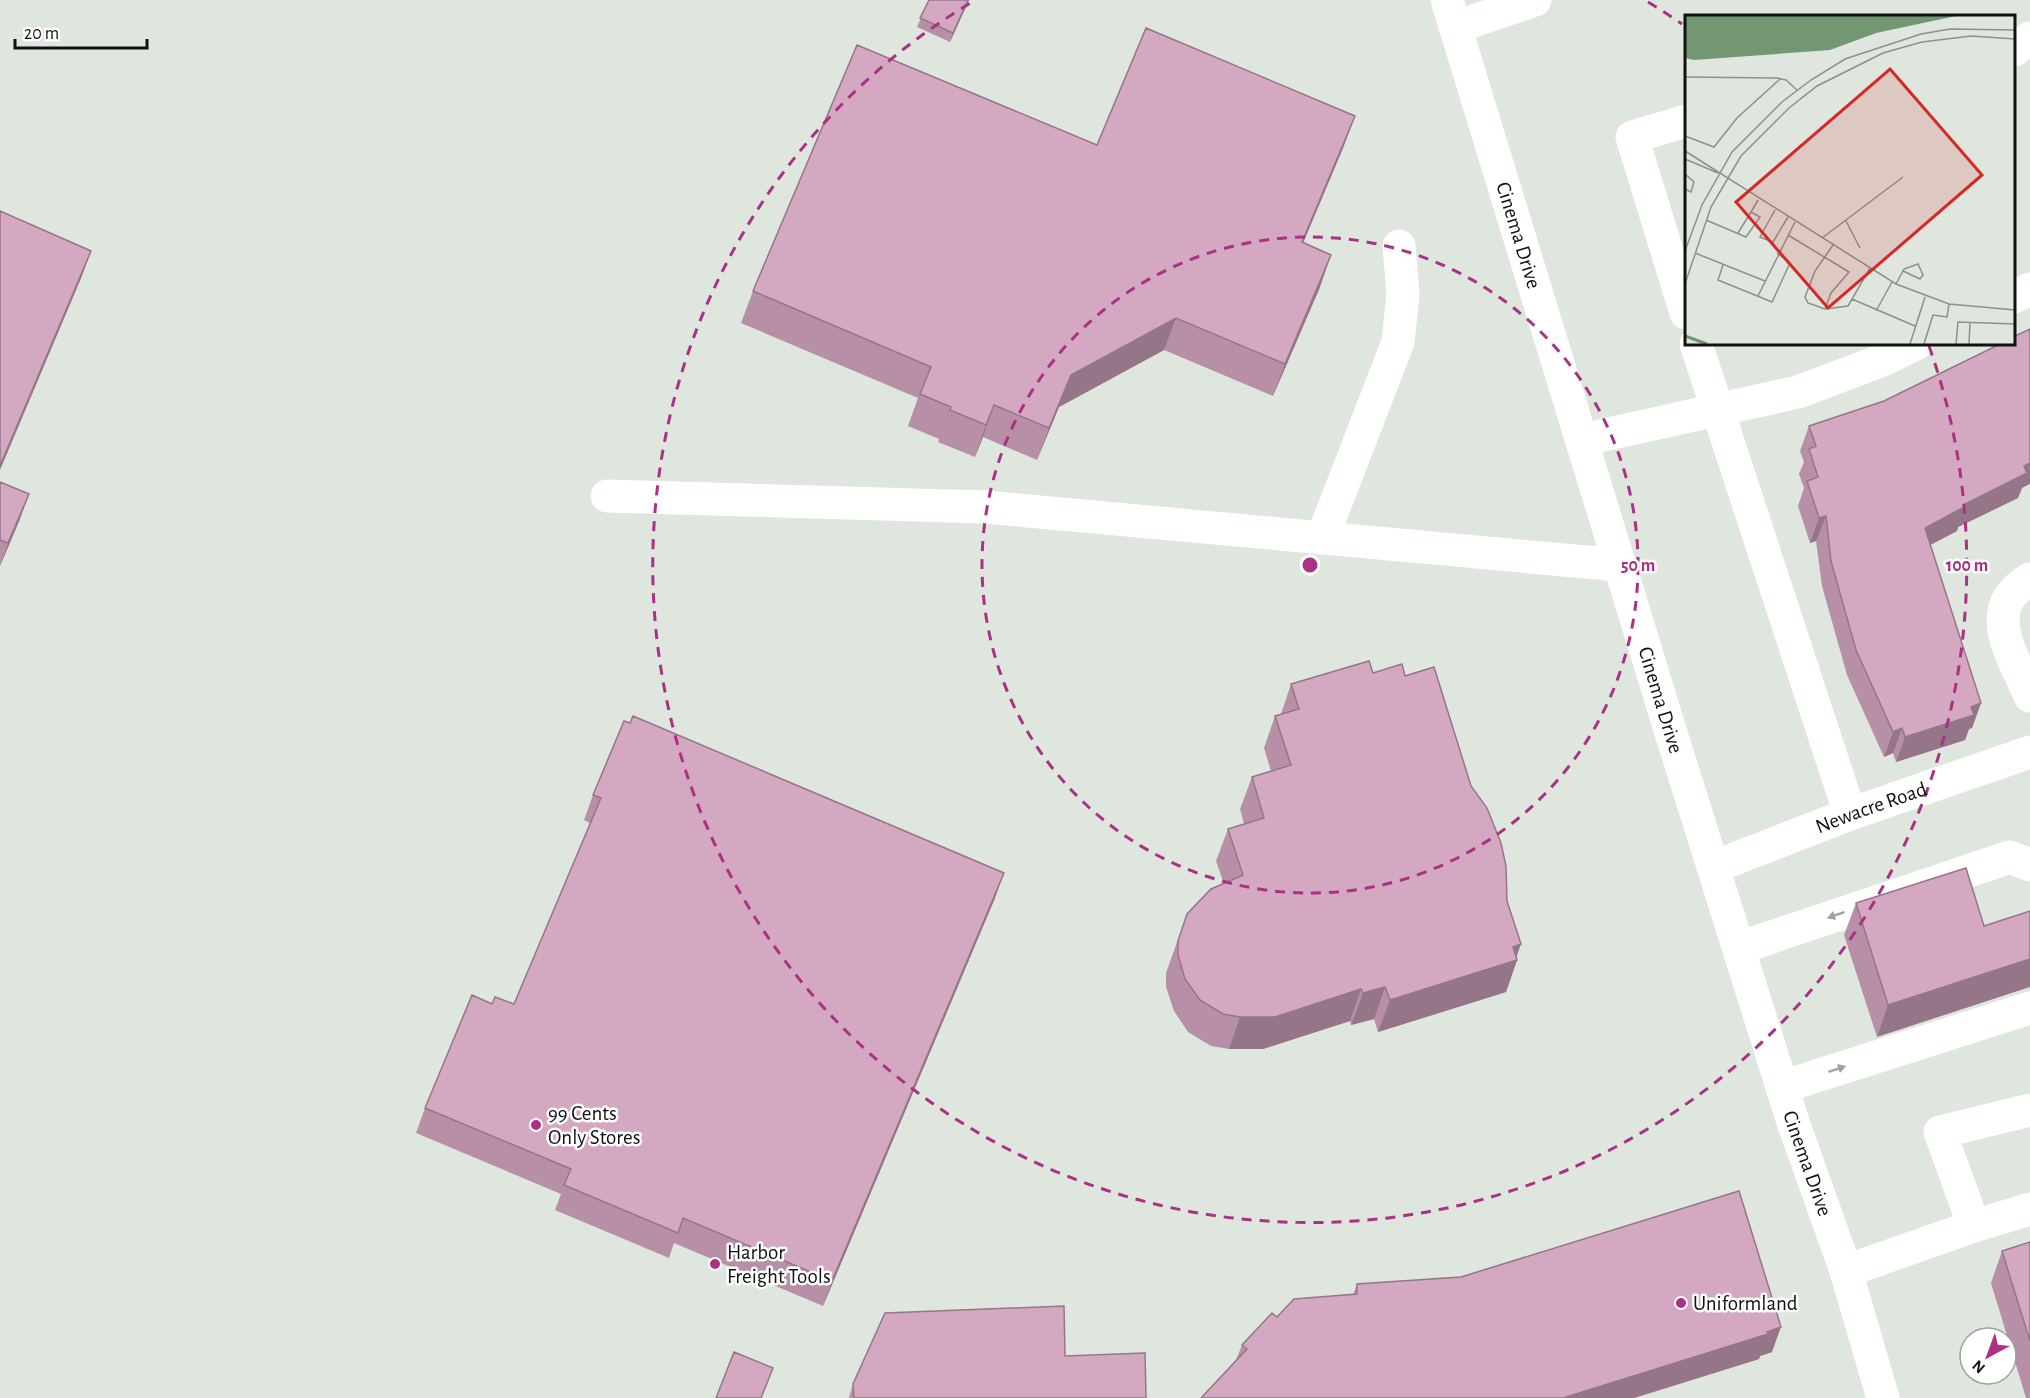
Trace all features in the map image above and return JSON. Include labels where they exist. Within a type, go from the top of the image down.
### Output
[{"type":"street","points":[[1451,14],[1535,0]]},
{"type":"street","name":"Cinema Drive","points":[[1451,14],[1619,565],[1782,1087],[1846,1271],[1883,1398]]},
{"type":"street","points":[[2015,49],[2030,38]]},
{"type":"street","points":[[1685,121],[1632,137],[1685,310]]},
{"type":"street","points":[[1323,536],[1398,342],[1403,294],[1399,246]]},
{"type":"street","points":[[2015,296],[2030,289]]},
{"type":"street","points":[[1696,345],[1850,814]]},
{"type":"street","points":[[1581,440],[1798,392],[1883,360],[1914,345]]},
{"type":"street","points":[[607,496],[985,507],[1323,536],[1619,565]]},
{"type":"street","points":[[2030,579],[2018,586],[2006,603],[2002,615],[2003,631],[2030,696]]},
{"type":"street","name":"Newacre Road","points":[[1714,867],[1850,814],[2030,752]]},
{"type":"street","points":[[1739,948],[2010,857],[2030,866]]},
{"type":"street","points":[[1782,1087],[2030,1008]]},
{"type":"street","points":[[1974,1226],[1940,1132],[2030,1110]]},
{"type":"street","points":[[1846,1271],[2030,1209]]},
{"type":"building","points":[[929,0],[968,0],[953,33],[920,18]]},
{"type":"building","points":[[1146,28],[1355,116],[1302,242],[1331,255],[1285,364],[1176,318],[1071,375],[1049,428],[994,405],[986,425],[920,394],[931,367],[753,291],[857,45],[1097,145]]},
{"type":"building","points":[[0,211],[91,251],[0,466]]},
{"type":"building","points":[[2030,329],[2030,463],[2024,466],[2027,473],[1965,504],[1966,506],[1925,528],[1981,703],[1971,707],[1974,715],[1905,737],[1902,728],[1893,732],[1856,650],[1831,561],[1826,516],[1819,518],[1807,481],[1818,477],[1809,449],[1816,446],[1809,426],[1884,401],[1998,345],[2015,345],[2015,336]]},
{"type":"building","points":[[0,482],[29,494],[8,543],[0,540]]},
{"type":"building","points":[[1369,661],[1373,673],[1402,664],[1405,676],[1434,667],[1471,786],[1487,808],[1501,843],[1506,866],[1507,901],[1521,944],[1513,947],[1517,960],[1390,1000],[1385,987],[1363,993],[1361,989],[1275,1017],[1240,1017],[1223,1014],[1200,1000],[1185,979],[1178,955],[1178,941],[1187,914],[1211,889],[1243,875],[1228,829],[1264,818],[1252,777],[1291,765],[1275,716],[1299,709],[1291,684]]},
{"type":"building","points":[[633,716],[1004,873],[832,1281],[683,1218],[678,1233],[564,1185],[571,1169],[425,1108],[472,995],[492,1004],[495,997],[514,1004],[601,798],[593,795],[624,721],[630,723]]},
{"type":"building","points":[[1966,868],[1984,926],[2030,911],[2030,959],[1888,1005],[1856,903]]},
{"type":"building","points":[[1739,1191],[1781,1327],[1767,1332],[1768,1334],[1563,1398],[1201,1398],[1247,1349],[1242,1345],[1272,1313],[1277,1317],[1294,1299],[1357,1294],[1357,1284],[1461,1277]]},
{"type":"building","points":[[2030,1242],[2030,1341],[2002,1251]]},
{"type":"building","points":[[1064,1306],[1065,1356],[1145,1353],[1146,1398],[854,1398],[853,1384],[885,1313]]},
{"type":"building","points":[[734,1352],[773,1368],[761,1398],[716,1398]]},
{"type":"place","name":"99 Cents Only Stores","points":[[536,1125]]},
{"type":"place","name":"Harbor Freight Tools","points":[[715,1264]]},
{"type":"place","name":"Uniformland","points":[[1681,1303]]}]
